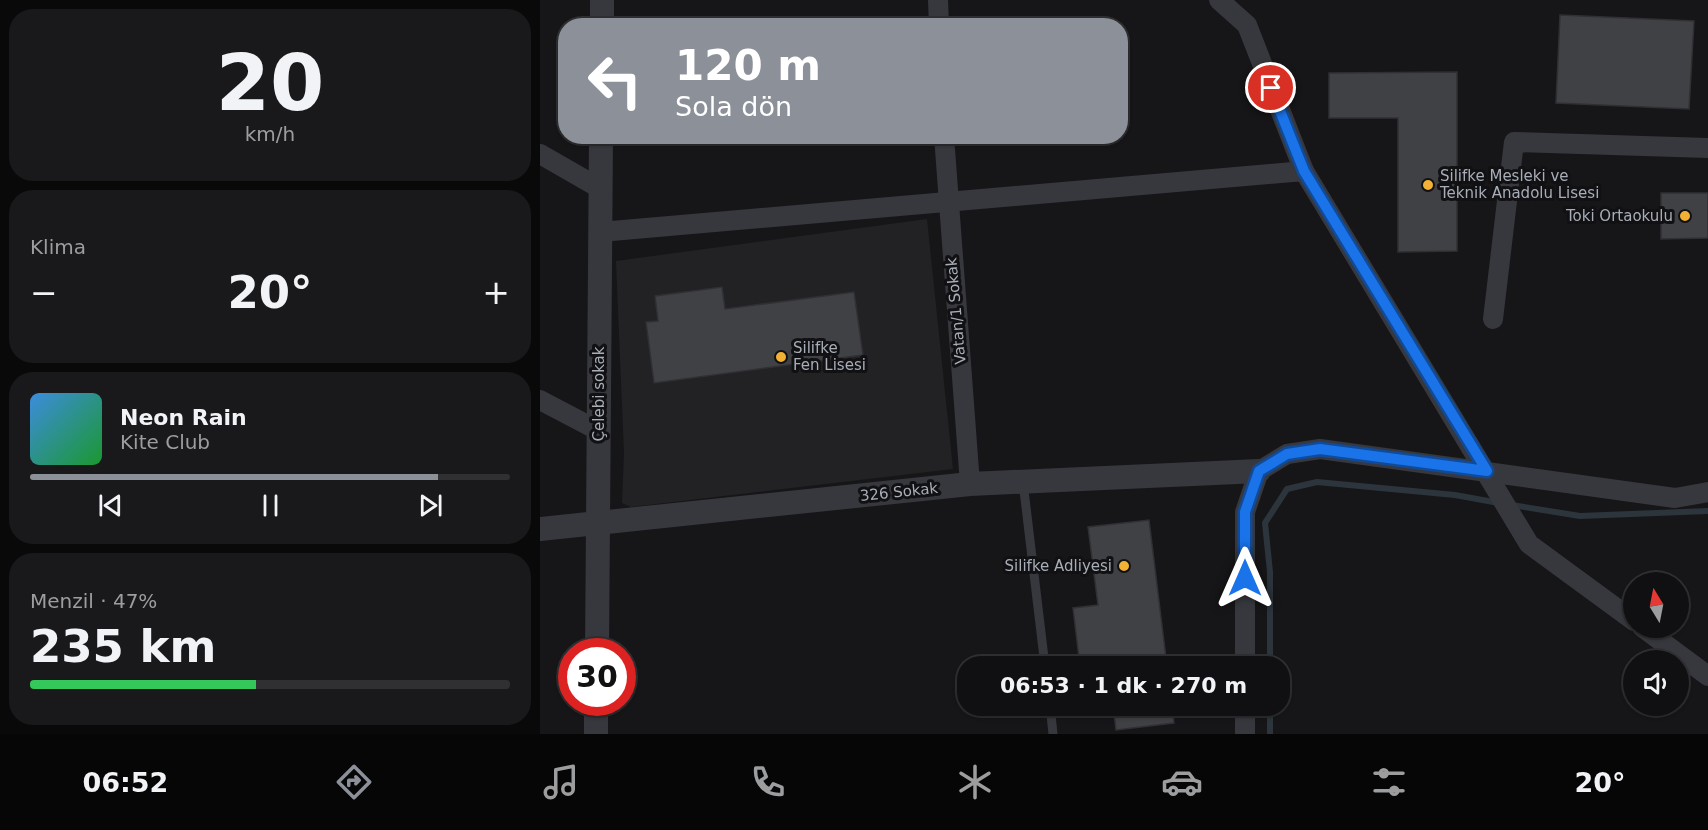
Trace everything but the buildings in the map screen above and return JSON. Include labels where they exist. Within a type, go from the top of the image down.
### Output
[{"type":"street","points":[[602,0],[602,18]]},
{"type":"street","points":[[938,0],[939,18]]},
{"type":"street","points":[[1219,0],[1247,26],[1304,171],[1529,544],[1623,613]]},
{"type":"street","points":[[1493,319],[1514,142],[1708,148]]},
{"type":"street","name":"Çelebi sokak","points":[[597,638],[601,144]]},
{"type":"street","name":"Vatan/1 Sokak","points":[[944,144],[970,484]]},
{"type":"street","points":[[540,154],[601,189]]},
{"type":"street","points":[[600,232],[1304,171]]},
{"type":"street","name":"Çelebi sokak","points":[[540,400],[599,431]]},
{"type":"street","points":[[1245,656],[1245,512],[1259,471],[1287,454],[1320,449],[1675,498],[1708,492]]},
{"type":"street","name":"326 Sokak","points":[[540,529],[970,484],[1259,471]]},
{"type":"street","points":[[1657,638],[1708,676]]},
{"type":"street","points":[[596,716],[596,734]]},
{"type":"street","points":[[1245,716],[1245,734]]},
{"type":"lane","points":[[1023,482],[1044,656]]},
{"type":"lane","points":[[1051,716],[1053,734]]},
{"type":"shaded area","name":"Silifke Fen Lisesi","points":[[927,219],[953,469],[631,507],[622,503],[624,453],[616,261]]},
{"type":"waterway","points":[[1270,656],[1270,572],[1265,523],[1287,489],[1317,482],[1455,495],[1499,503]]},
{"type":"waterway","points":[[1512,505],[1580,516],[1708,511]]},
{"type":"waterway","points":[[1270,716],[1270,734]]},
{"type":"place","name":"Silifke Mesleki ve Teknik Anadolu Lisesi","points":[[1428,185]]},
{"type":"place","name":"Toki Ortaokulu","points":[[1685,216]]},
{"type":"place","name":"Silifke Fen Lisesi","points":[[781,357]]},
{"type":"place","name":"Silifke Adliyesi","points":[[1124,566]]},
{"type":"route","points":[[1245,578],[1245,512],[1259,471],[1287,454],[1320,449],[1487,471],[1304,171],[1271,88]]}]
